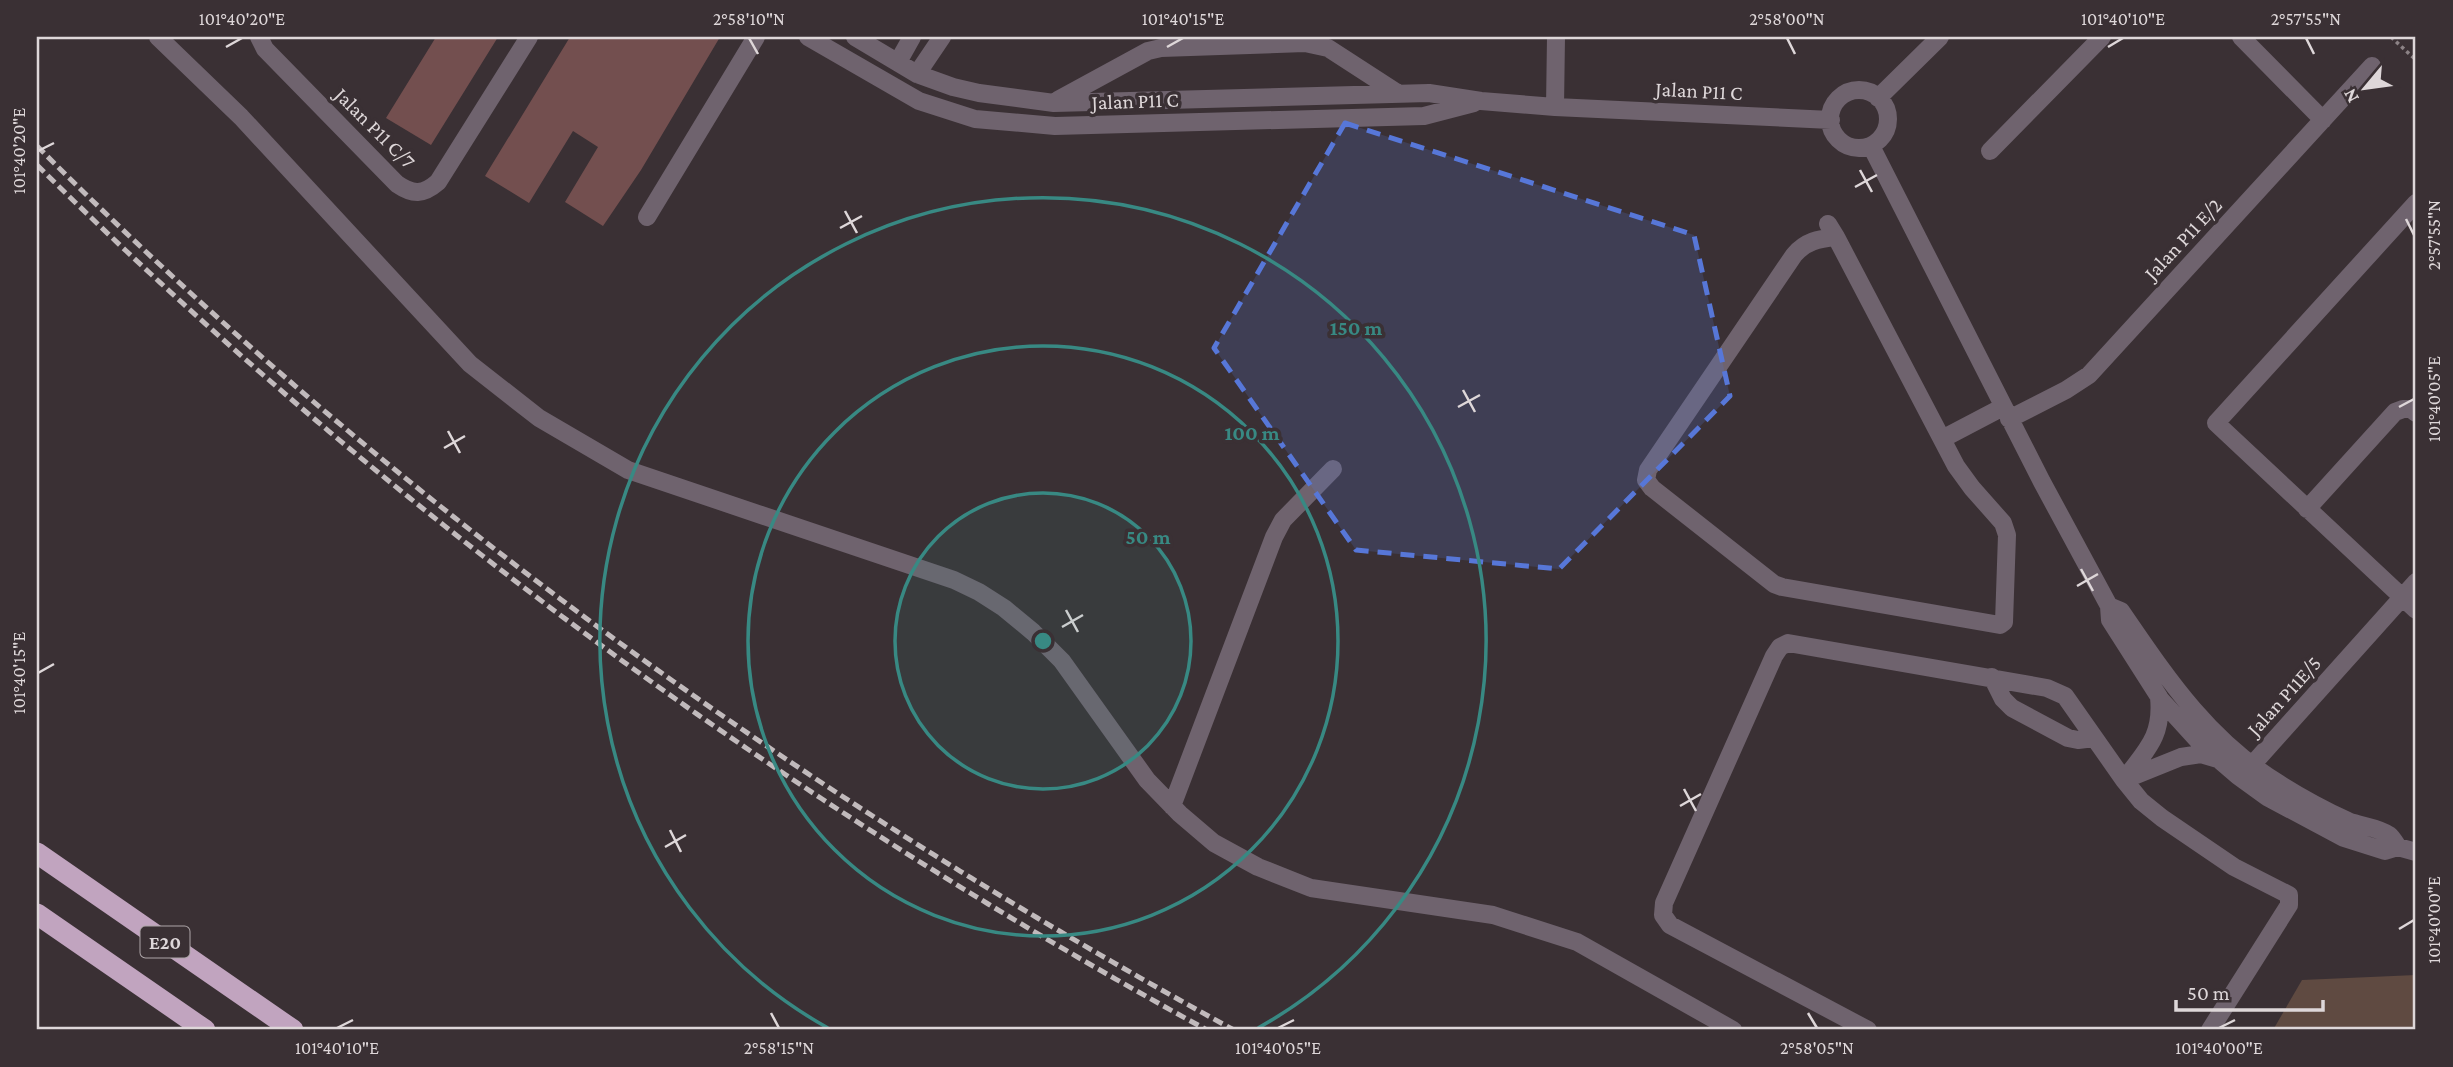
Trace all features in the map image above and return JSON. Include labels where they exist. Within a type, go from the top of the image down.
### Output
[{"type":"highway","name":"E20","points":[[37,853],[293,1030]]},
{"type":"highway","name":"E20","points":[[37,914],[205,1030]]},
{"type":"street","points":[[158,37],[242,117],[470,364],[539,418],[628,470],[954,580],[979,592],[1033,632],[1062,661],[1147,780],[1172,806],[1214,843],[1258,867],[1311,888],[1493,915],[1577,942],[1733,1030]]},
{"type":"street","name":"Jalan P11 C/7","points":[[259,37],[265,49],[397,184],[407,191],[418,193],[429,190],[438,182],[529,37]]},
{"type":"street","points":[[647,217],[756,37]]},
{"type":"street","name":"Jalan P11 C","points":[[808,37],[919,101],[975,119],[1055,126],[1424,116],[1481,101]]},
{"type":"street","name":"Jalan P11 C","points":[[855,37],[917,74],[953,87],[1054,103],[1429,93],[1481,101],[1555,107],[1831,120]]},
{"type":"street","points":[[898,62],[912,37]]},
{"type":"street","points":[[917,74],[942,37]]},
{"type":"street","points":[[1555,107],[1556,37]]},
{"type":"street","points":[[1878,98],[1940,37]]},
{"type":"street","points":[[1990,151],[2102,37]]},
{"type":"street","points":[[2241,37],[2323,120]]},
{"type":"street","points":[[1054,103],[1148,51],[1161,48],[1305,43],[1328,48],[1399,94]]},
{"type":"street","name":"Jalan P11 E/2","points":[[1942,439],[2066,390],[2089,375],[2372,66]]},
{"type":"street","points":[[1866,91],[1878,98],[1886,108],[1888,126],[1884,134],[1871,146],[1853,148],[1845,144],[1833,131],[1831,120],[1835,104],[1848,93],[1866,91]]},
{"type":"street","points":[[1871,146],[2006,413],[2109,606],[2110,620],[2159,697],[2202,745],[2267,797],[2343,838],[2385,851],[2398,847],[2416,852]]},
{"type":"street","points":[[2416,203],[2216,423],[2416,610]]},
{"type":"street","points":[[1832,231],[1942,439],[1972,488],[2003,523],[2007,535],[2004,621],[2000,625],[1774,584],[1652,488],[1646,480],[1648,470],[1794,255],[1802,246],[1832,231]]},
{"type":"street","points":[[2307,509],[2396,412],[2412,409],[2416,413]]},
{"type":"street","points":[[1172,806],[1274,537],[1283,520],[1333,469]]},
{"type":"street","name":"Jalan P11E/5","points":[[2252,765],[2416,582]]},
{"type":"street","points":[[2109,606],[2121,611],[2173,688],[2212,731],[2252,765],[2312,803],[2351,822],[2389,834],[2398,847]]},
{"type":"street","points":[[1868,1030],[1670,925],[1663,915],[1664,903],[1780,647],[1787,643],[1992,677],[2047,688],[2065,696],[2141,800],[2234,867],[2289,895],[2289,905],[2210,1030]]},
{"type":"street","points":[[1992,677],[2003,699],[2012,708],[2068,738],[2094,738]]},
{"type":"street","points":[[2124,780],[2158,731],[2159,697]]},
{"type":"street","points":[[2124,780],[2182,757],[2201,754],[2218,759]]},
{"type":"path","points":[[2391,37],[2416,61]]},
{"type":"highlighted area","points":[[1345,123],[1694,235],[1730,396],[1559,569],[1356,550],[1214,348]]},
{"type":"shaded area","points":[[2416,975],[2416,1030],[2273,1030],[2302,980]]},
{"type":"building","points":[[436,37],[498,37],[431,145],[386,118]]},
{"type":"building","points":[[570,37],[720,37],[641,170],[603,226],[565,202],[598,147],[573,131],[529,203],[485,176]]},
{"type":"railway","points":[[37,146],[172,276],[311,400],[455,518],[604,631],[756,739],[912,841],[1072,938],[1234,1030]]},
{"type":"railway","points":[[37,165],[169,291],[306,412],[447,528],[592,638],[740,744],[893,845],[1048,940],[1207,1030]]}]
